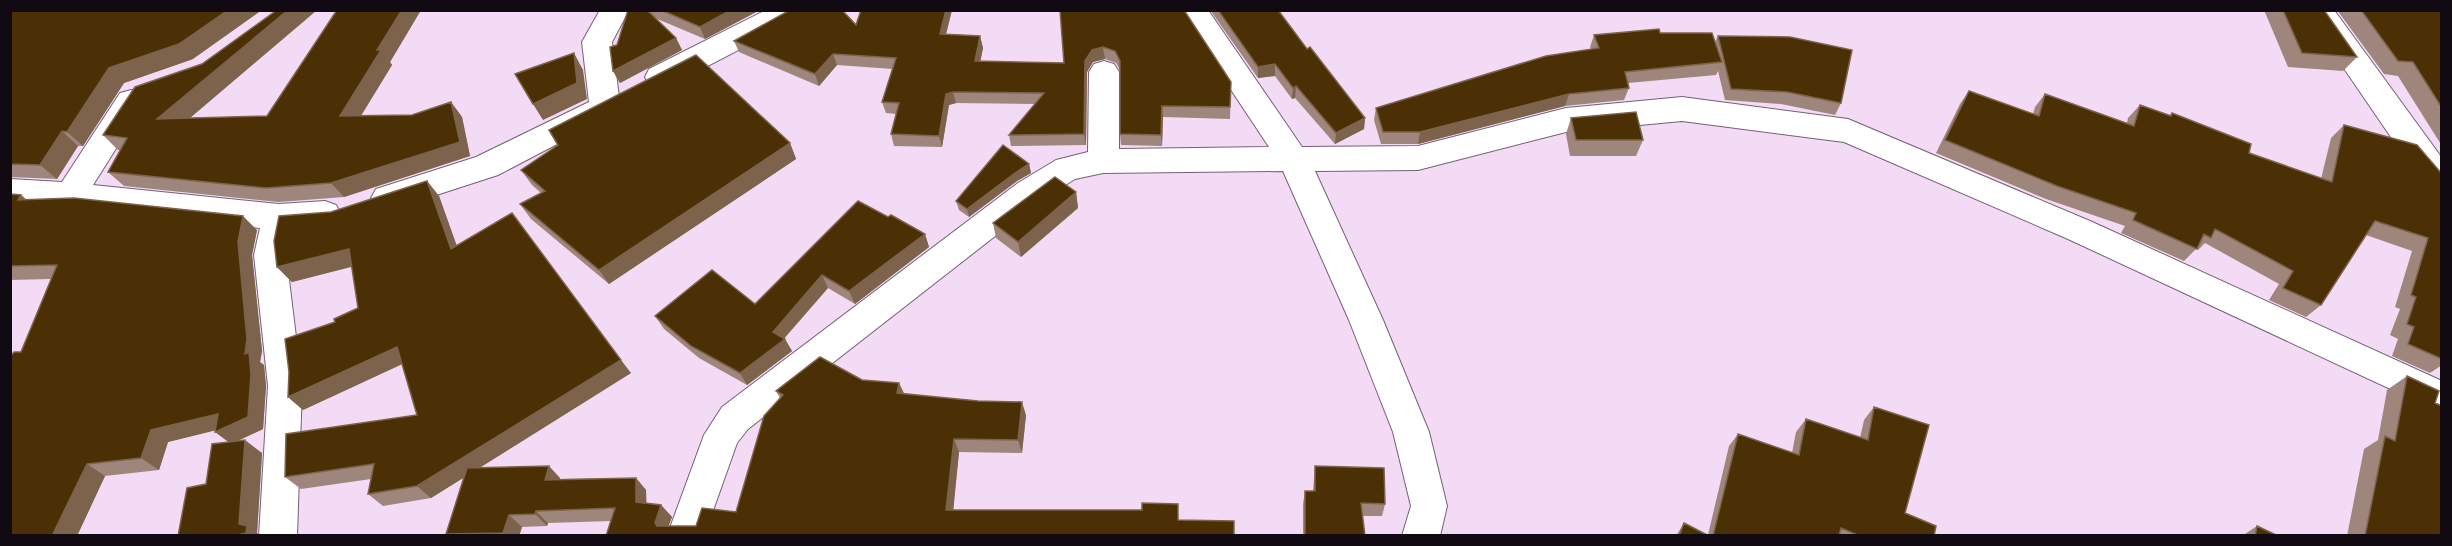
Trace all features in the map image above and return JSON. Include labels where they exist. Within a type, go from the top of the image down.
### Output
[{"type":"street","points":[[605,105],[597,42],[615,10]]},
{"type":"street","points":[[10,192],[70,195],[279,217],[344,212],[486,166],[792,10]]},
{"type":"street","points":[[1192,10],[1294,160],[1366,320],[1411,432],[1429,506],[1421,536]]},
{"type":"street","points":[[2318,10],[2421,156],[2442,180]]},
{"type":"street","points":[[1103,161],[1104,72]]},
{"type":"street","points":[[70,195],[138,92],[148,88]]},
{"type":"street","points":[[685,536],[722,435],[735,418],[1029,192],[1067,169],[1103,161],[1418,158],[1566,120],[1682,109],[1848,131],[2079,230],[2442,399]]},
{"type":"street","points":[[278,536],[285,386],[270,255],[279,217]]},
{"type":"building","points":[[10,10],[228,10],[179,44],[109,68],[67,132],[62,131],[40,165],[10,164]]},
{"type":"building","points":[[277,10],[288,10],[157,119],[267,116],[337,10],[402,10],[377,50],[381,50],[340,116],[412,115],[451,102],[460,142],[331,183],[266,188],[108,172],[127,138],[103,135],[135,87],[202,64]]},
{"type":"building","points":[[628,10],[647,10],[676,38],[613,71],[610,47],[617,45]]},
{"type":"building","points":[[661,10],[731,10],[700,27]]},
{"type":"building","points":[[790,10],[842,10],[856,25],[861,10],[946,10],[940,34],[980,36],[975,61],[1064,63],[1060,10],[1184,10],[1231,82],[1230,107],[1162,106],[1161,135],[1120,134],[1120,61],[1115,51],[1103,47],[1092,50],[1085,61],[1084,134],[1009,135],[1044,93],[953,92],[946,94],[939,136],[891,134],[899,103],[882,102],[896,58],[833,54],[815,74],[734,41]]},
{"type":"building","points":[[1218,10],[1278,10],[1307,49],[1310,47],[1365,118],[1336,133],[1296,86],[1293,88],[1275,64],[1258,67]]},
{"type":"building","points":[[2283,10],[2324,10],[2357,57],[2302,53]]},
{"type":"building","points":[[2361,10],[2442,10],[2442,108],[2413,62],[2398,61]]},
{"type":"building","points":[[1659,29],[1660,33],[1712,33],[1722,62],[1625,72],[1629,88],[1569,94],[1420,132],[1383,132],[1376,108],[1546,56],[1599,48],[1594,35]]},
{"type":"building","points":[[1718,36],[1790,37],[1852,50],[1841,103],[1787,92],[1731,89]]},
{"type":"building","points":[[574,53],[577,83],[533,104],[515,74]]},
{"type":"building","points":[[696,55],[790,143],[599,270],[520,204],[545,191],[521,170],[558,145],[549,130]]},
{"type":"building","points":[[1969,91],[2039,116],[2045,94],[2134,126],[2140,105],[2171,116],[2172,113],[2251,144],[2249,153],[2332,182],[2344,125],[2417,145],[2442,174],[2442,359],[2408,344],[2414,327],[2407,324],[2416,297],[2411,295],[2428,238],[2375,221],[2321,305],[2283,288],[2293,271],[2215,229],[2211,238],[2204,234],[2197,249],[2133,220],[2136,213],[2057,186],[1945,140]]},
{"type":"building","points":[[1636,112],[1643,140],[1576,140],[1571,118]]},
{"type":"building","points":[[1003,145],[1029,164],[967,209],[956,201]]},
{"type":"building","points":[[1055,177],[1076,192],[1018,242],[993,223]]},
{"type":"building","points":[[427,181],[451,249],[512,213],[621,360],[417,486],[368,494],[374,464],[285,477],[286,434],[417,415],[397,347],[288,397],[289,372],[285,339],[335,322],[334,319],[358,308],[349,249],[277,267],[274,241],[279,216],[331,212]]},
{"type":"building","points":[[10,194],[21,195],[18,200],[74,198],[243,216],[238,242],[247,339],[245,354],[249,352],[251,374],[248,417],[215,432],[218,414],[151,430],[141,458],[87,464],[52,536],[10,536],[10,357],[14,352],[21,352],[57,265],[10,266]]},
{"type":"building","points":[[858,201],[888,217],[891,215],[925,234],[849,291],[822,275],[773,332],[785,339],[740,373],[691,346],[655,316],[712,270],[755,304]]},
{"type":"building","points":[[820,357],[862,380],[899,383],[897,393],[978,401],[1022,402],[1018,440],[954,439],[946,510],[1142,510],[1142,503],[1178,504],[1178,520],[1234,521],[1234,536],[606,536],[615,508],[536,511],[535,514],[509,515],[503,533],[446,534],[467,468],[549,466],[545,480],[636,478],[636,502],[661,505],[655,523],[657,526],[696,526],[702,508],[736,512],[764,416],[783,395],[776,391]]},
{"type":"building","points":[[2407,376],[2439,391],[2435,403],[2442,406],[2442,536],[2365,536],[2385,436],[2395,441]]},
{"type":"building","points":[[1874,407],[1929,425],[1905,513],[1936,526],[1934,536],[1860,536],[1841,528],[1839,536],[1713,536],[1738,434],[1799,455],[1806,419],[1868,440]]},
{"type":"building","points":[[245,440],[239,524],[247,526],[246,533],[234,536],[178,536],[187,488],[206,484],[212,444]]},
{"type":"building","points":[[1315,466],[1384,468],[1385,504],[1361,503],[1365,536],[1305,536],[1305,491],[1315,491]]},
{"type":"building","points":[[1684,523],[1709,536],[1679,536]]},
{"type":"building","points":[[2257,526],[2278,536],[2255,536]]}]
